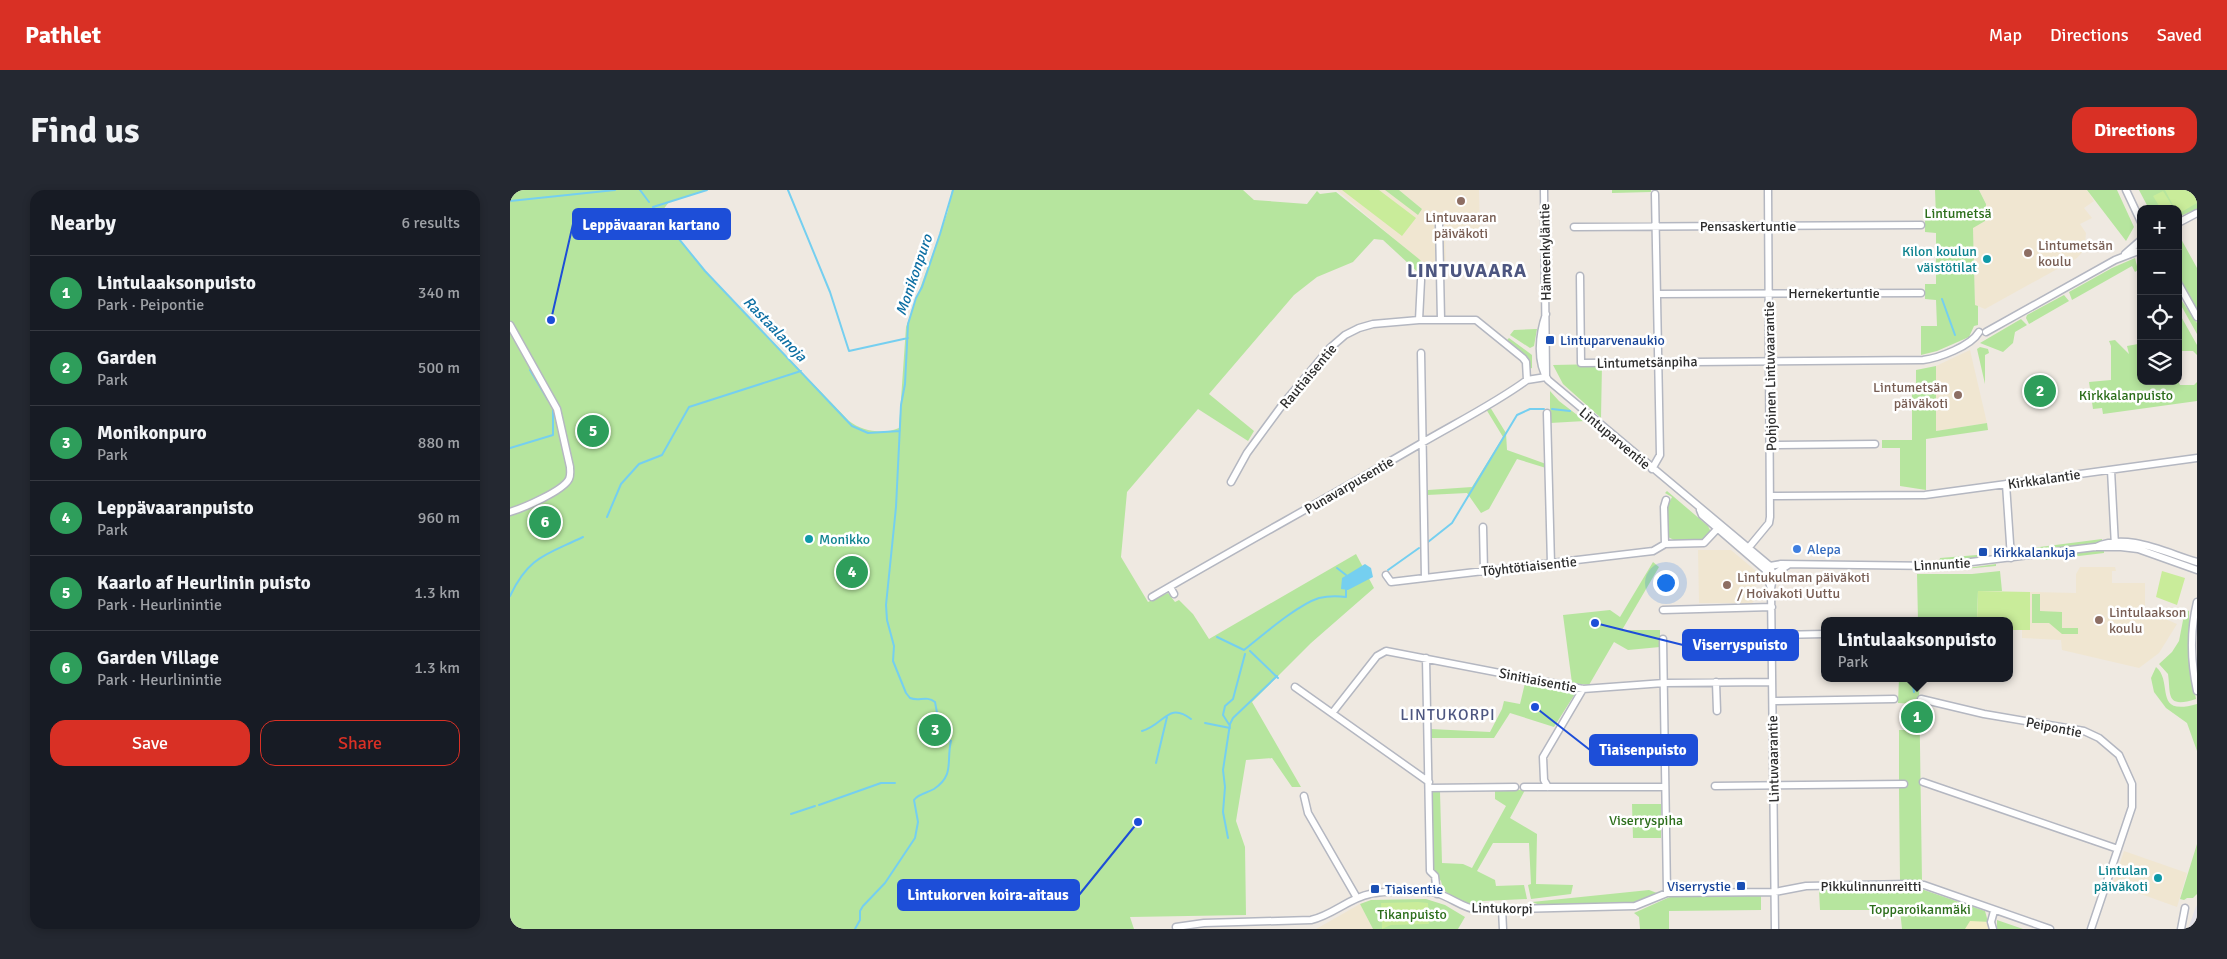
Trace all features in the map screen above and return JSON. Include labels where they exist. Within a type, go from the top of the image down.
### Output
[{"type":"street","name":"Hämeenkyläntie","points":[[1544,190],[1546,377]]},
{"type":"street","name":"Pohjoinen Lintuvaarantie","points":[[1746,550],[1769,523],[1771,496],[1768,190]]},
{"type":"street","points":[[2126,190],[2137,208]]},
{"type":"street","points":[[1652,469],[1660,455],[1655,194]]},
{"type":"street","points":[[2182,222],[2197,213]]},
{"type":"street","points":[[1439,223],[1442,273],[1439,305],[1441,320]]},
{"type":"street","name":"Pensaskertuntie","points":[[1574,227],[1921,225]]},
{"type":"street","points":[[2124,255],[2137,244]]},
{"type":"street","points":[[2124,255],[2137,251]]},
{"type":"street","name":"Lintumetsänpiha","points":[[1580,276],[1581,363],[1923,360],[1961,347],[1983,332],[2124,255]]},
{"type":"street","points":[[1419,320],[1421,280]]},
{"type":"street","points":[[2182,290],[2197,318]]},
{"type":"street","name":"Hernekertuntie","points":[[1657,294],[1921,292]]},
{"type":"street","name":"Rautiaisentie","points":[[1231,482],[1247,453],[1283,404],[1330,348],[1344,335],[1373,324],[1419,320],[1472,319],[1480,322],[1524,358],[1527,380]]},
{"type":"street","points":[[510,325],[557,409],[570,467],[570,475],[566,483],[533,503],[510,512]]},
{"type":"street","points":[[1421,353],[1425,578]]},
{"type":"street","points":[[1527,380],[1546,377]]},
{"type":"street","name":"Lintuparventie","points":[[1546,377],[1700,510],[1702,515],[1768,569]]},
{"type":"street","name":"Punavarpusentie","points":[[1152,597],[1527,380]]},
{"type":"street","points":[[1547,413],[1551,564]]},
{"type":"street","points":[[1770,445],[1875,444]]},
{"type":"street","name":"Kirkkalantie","points":[[1771,496],[1925,495],[2197,458]]},
{"type":"street","points":[[2110,470],[2115,545]]},
{"type":"street","points":[[2006,484],[2011,558]]},
{"type":"street","points":[[1665,544],[1664,507],[1666,500]]},
{"type":"street","points":[[1483,527],[1484,572]]},
{"type":"street","name":"Töyhtötiaisentie","points":[[1386,575],[1392,582],[1653,551],[1665,544],[1704,543],[1719,527]]},
{"type":"street","name":"Linnuntie","points":[[1768,569],[1788,565],[1938,566],[2133,542],[2197,562]]},
{"type":"street","name":"Linnuntie","points":[[2115,545],[2138,549],[2197,570]]},
{"type":"street","points":[[1768,569],[1773,575],[1788,565]]},
{"type":"street","name":"Lintuvaarantie","points":[[1768,569],[1772,607],[1775,929]]},
{"type":"street","name":"Lintuvaarantie","points":[[1771,589],[1773,575]]},
{"type":"street","points":[[1170,587],[1174,594]]},
{"type":"street","points":[[2197,602],[2192,624],[2193,668],[2197,691]]},
{"type":"street","points":[[1663,610],[1772,607]]},
{"type":"street","points":[[2193,633],[2197,623]]},
{"type":"street","points":[[1772,635],[1821,634]]},
{"type":"street","points":[[1664,638],[1667,893]]},
{"type":"street","name":"Sinitiaisentie","points":[[1333,712],[1377,656],[1386,651],[1583,688],[1664,683],[1772,682]]},
{"type":"street","points":[[1426,658],[1430,871],[1435,876],[1438,894]]},
{"type":"street","points":[[1716,682],[1717,711]]},
{"type":"street","points":[[1295,687],[1333,712],[1429,785],[1515,787]]},
{"type":"street","points":[[1548,787],[1544,780],[1543,757],[1583,688]]},
{"type":"street","points":[[1773,701],[1894,699]]},
{"type":"street","name":"Peipontie","points":[[1921,699],[1984,714],[2084,731],[2099,738],[2119,755],[2132,784],[2132,807],[2091,929]]},
{"type":"street","points":[[1922,782],[2118,849]]},
{"type":"street","points":[[1715,786],[1904,784]]},
{"type":"street","points":[[1524,787],[1665,786]]},
{"type":"street","points":[[1304,796],[1308,813],[1357,898]]},
{"type":"street","name":"Pikkulinnunreitti","points":[[1775,892],[1806,886],[1909,884],[1924,886],[2050,929]]},
{"type":"street","name":"Lintukorpi","points":[[1176,927],[1204,923],[1256,926],[1304,922],[1318,919],[1357,898],[1377,893],[1438,894],[1466,908],[1502,909],[1635,906],[1667,893],[1775,892]]},
{"type":"street","points":[[2180,929],[2185,908]]},
{"type":"street","points":[[1502,909],[1503,929]]},
{"type":"street","points":[[1993,929],[1991,922],[1994,911]]},
{"type":"shaded area","points":[[1337,190],[1385,190],[1418,214],[1422,209],[1399,190],[1479,190],[1480,234],[1445,236],[1446,272],[1433,272]]},
{"type":"shaded area","name":"Lintumetsän koulu","points":[[1979,190],[2087,190],[2094,201],[2084,208],[2092,218],[2080,224],[2086,233],[2085,243],[2087,247],[2077,258],[1985,309],[1975,305],[1973,227],[1985,221],[1986,204]]},
{"type":"shaded area","name":"Lintumetsän päiväkoti","points":[[1970,350],[1987,423],[1936,431],[1936,366]]},
{"type":"shaded area","name":"Lintukulman päiväkoti / Hoivakoti Uuttu","points":[[1698,550],[1731,550],[1756,571],[1755,600],[1752,603],[1699,603]]},
{"type":"shaded area","name":"Lintulaakson koulu","points":[[2080,567],[2115,567],[2116,571],[2112,571],[2112,583],[2145,583],[2145,610],[2177,624],[2159,653],[2139,668],[2062,650],[2061,640],[2022,638],[2022,630],[2030,630],[2030,592],[2076,593],[2076,574]]},
{"type":"shaded area","points":[[2124,851],[2187,873],[2177,907],[2113,884]]},
{"type":"shaded area","points":[[1360,904],[1373,929],[1316,929]]},
{"type":"shaded area","points":[[2197,905],[2197,929],[2188,929],[2195,909]]},
{"type":"green space","points":[[510,190],[707,190],[669,202],[659,215],[705,271],[849,421],[873,431],[899,428],[906,327],[948,211],[952,190],[1243,190],[1254,200],[1307,204],[1317,191],[1320,194],[1336,192],[1419,259],[1427,267],[1422,276],[1383,240],[1374,239],[1353,262],[1317,277],[1294,295],[1209,394],[1254,431],[1248,441],[1198,409],[1127,492],[1121,557],[1148,602],[1168,593],[1175,602],[1179,600],[1193,614],[1209,639],[1356,554],[1374,588],[1311,643],[1252,702],[1301,787],[1292,787],[1272,758],[1246,760],[1236,821],[1245,847],[1246,915],[1130,917],[1134,929],[510,929]]},
{"type":"green space","points":[[1342,190],[1379,190],[1416,218],[1402,236]]},
{"type":"green space","points":[[1385,190],[1399,190],[1422,209],[1418,215]]},
{"type":"green space","points":[[1612,190],[1651,190],[1651,192],[1612,193]]},
{"type":"green space","name":"Lintumetsä","points":[[1935,190],[1979,190],[1986,204],[1985,221],[1973,228],[1975,305],[1978,306],[1978,325],[1974,326],[1969,337],[1937,351],[1921,355],[1921,326],[1937,326],[1936,300],[1925,299],[1925,284],[1936,284],[1936,233],[1925,232],[1925,217],[1936,217]]},
{"type":"green space","points":[[2087,190],[2117,190],[2134,227],[2126,241]]},
{"type":"green space","points":[[2139,190],[2197,190],[2197,209],[2182,215],[2182,205],[2147,205]]},
{"type":"green space","points":[[2165,190],[2197,190],[2197,203],[2182,212],[2182,205],[2173,205]]},
{"type":"green space","points":[[2163,191],[2172,205],[2159,205],[2153,196]]},
{"type":"green space","points":[[2182,241],[2197,268],[2197,309],[2182,283]]},
{"type":"green space","points":[[2135,258],[2137,271],[2135,272],[2132,266],[2072,300],[2069,292],[2112,268]]},
{"type":"green space","points":[[2064,295],[2069,301],[2029,324],[2026,318],[2027,315]]},
{"type":"green space","points":[[2182,301],[2197,323],[2197,334],[2182,307]]},
{"type":"green space","points":[[2182,318],[2197,345],[2197,355],[2193,351],[2182,351]]},
{"type":"green space","points":[[2021,319],[2027,325],[2015,332],[2013,343],[2003,352],[1980,343]]},
{"type":"green space","points":[[1537,329],[1534,346],[1530,348],[1510,335],[1514,330]]},
{"type":"green space","points":[[1509,338],[1532,355],[1532,368],[1529,369],[1524,354],[1507,340]]},
{"type":"green space","name":"Kirkkalanpuisto","points":[[2115,340],[2129,354],[2127,346],[2137,344],[2137,385],[2194,385],[2197,382],[2197,401],[2103,414],[2102,408],[2093,409],[2089,382],[2111,380],[2111,346],[2109,341]]},
{"type":"green space","points":[[1980,347],[1988,349],[1989,353],[1985,355],[1985,384],[1977,349]]},
{"type":"green space","points":[[1602,364],[1601,418],[1563,384],[1553,365]]},
{"type":"green space","points":[[1936,366],[1936,431],[1987,423],[1988,430],[1926,439],[1926,490],[1900,486],[1900,448],[1882,448],[1882,440],[1912,440],[1912,393],[1916,393],[1916,370]]},
{"type":"green space","points":[[1550,391],[1559,401],[1585,421],[1550,423]]},
{"type":"green space","points":[[1490,407],[1506,433],[1507,450],[1546,464],[1546,468],[1517,459],[1489,509],[1481,513],[1467,493],[1427,495],[1428,490],[1472,487],[1503,437],[1486,409]]},
{"type":"green space","points":[[1581,411],[1622,446],[1621,448],[1579,413]]},
{"type":"green space","points":[[1667,491],[1708,526],[1711,532],[1703,540],[1674,540],[1668,537],[1666,509],[1672,497],[1665,493]]},
{"type":"green space","points":[[2102,539],[2102,542],[2017,553],[2017,550]]},
{"type":"green space","points":[[2104,550],[2104,553],[2045,560],[2048,556]]},
{"type":"green space","points":[[1977,555],[1978,559],[1939,562],[1940,558]]},
{"type":"green space","points":[[1653,562],[1659,567],[1622,630],[1660,630],[1660,647],[1628,650],[1614,642],[1589,685],[1572,683],[1563,615],[1610,610],[1620,617]]},
{"type":"green space","points":[[1996,564],[1996,566],[1953,570]]},
{"type":"green space","points":[[2000,571],[2002,591],[1978,591],[1977,617],[1918,617],[1917,574],[1972,574]]},
{"type":"green space","points":[[2162,571],[2185,578],[2177,605],[2156,597]]},
{"type":"green space","points":[[1978,591],[2030,592],[2030,630],[2013,630],[2013,617],[1977,617]]},
{"type":"green space","points":[[2032,594],[2040,594],[2040,611],[2062,612],[2062,628],[2078,628],[2078,634],[2062,634],[2049,623],[2032,623]]},
{"type":"green space","points":[[2185,610],[2189,611],[2189,661],[2196,699],[2179,702],[2174,701],[2172,698],[2168,674],[2159,664],[2172,652],[2179,641]]},
{"type":"green space","points":[[2156,667],[2164,681],[2166,696],[2169,702],[2174,706],[2183,707],[2197,704],[2197,751],[2187,723],[2166,708],[2154,692],[2151,678]]},
{"type":"green space","points":[[1526,679],[1578,689],[1554,727],[1510,713],[1494,738],[1431,738],[1431,729],[1490,732],[1504,701],[1520,704]]},
{"type":"green space","points":[[1899,682],[1919,682],[1922,881],[1900,881],[1899,787],[1872,788],[1871,781],[1899,780],[1899,730],[1915,730],[1915,704],[1898,703]]},
{"type":"green space","points":[[1495,790],[1525,790],[1510,818],[1537,834],[1536,884],[1573,885],[1571,894],[1531,899],[1528,885],[1531,884],[1529,843],[1493,843],[1477,871],[1495,880],[1496,886],[1524,885],[1527,899],[1483,901],[1482,904],[1476,905],[1456,899],[1443,889],[1441,881],[1431,869],[1432,792],[1440,792],[1442,863],[1463,864],[1472,868],[1506,806],[1495,799]]},
{"type":"green space","name":"Viserryspiha","points":[[1632,804],[1661,804],[1661,838],[1633,838]]},
{"type":"green space","points":[[2197,844],[2197,894],[2193,898],[2180,899]]},
{"type":"green space","name":"Topparoikanmäki","points":[[1905,888],[1924,890],[1985,911],[1990,929],[1902,929],[1900,910],[1820,910],[1819,890]]},
{"type":"green space","points":[[1649,890],[1657,893],[1633,903],[1540,905],[1532,902]]},
{"type":"green space","points":[[1761,895],[1761,910],[1669,911],[1669,929],[1640,929],[1639,917],[1634,913],[1672,896]]},
{"type":"green space","name":"Tikanpuisto","points":[[1426,899],[1445,905],[1465,917],[1458,929],[1373,929],[1360,904],[1371,900]]},
{"type":"green space","points":[[1381,903],[1428,903],[1429,924],[1391,925],[1382,929]]},
{"type":"green space","points":[[1997,920],[2023,929],[1997,929]]},
{"type":"sand","points":[[1970,921],[1991,922],[1993,929],[1965,929]]},
{"type":"water","points":[[1365,564],[1371,568],[1373,577],[1348,590],[1341,589],[1342,578]]},
{"type":"waterway","name":"Rastaalanoja","points":[[510,201],[615,190]]},
{"type":"waterway","name":"Rastaalanoja","points":[[640,190],[649,202]]},
{"type":"waterway","points":[[653,207],[707,190]]},
{"type":"waterway","points":[[788,190],[830,292],[849,351],[908,338]]},
{"type":"waterway","name":"Monikonpuro","points":[[855,929],[860,920],[860,911],[863,906],[885,883],[915,838],[918,822],[914,800],[941,784],[949,767],[951,741],[937,735],[939,723],[935,702],[929,699],[910,698],[906,693],[893,661],[894,646],[887,620],[886,605],[896,507],[901,405],[905,384],[908,324],[940,234],[953,190]]},
{"type":"waterway","name":"Rastaalanoja","points":[[653,207],[705,271],[852,426],[868,433],[900,431]]},
{"type":"waterway","points":[[1942,299],[1955,335]]},
{"type":"waterway","points":[[530,370],[548,400]]},
{"type":"waterway","points":[[607,517],[621,484],[639,464],[662,455],[689,407],[801,371]]},
{"type":"waterway","points":[[510,448],[553,435],[553,408]]},
{"type":"waterway","points":[[1428,542],[1452,523],[1517,415],[1530,409],[1544,409]]},
{"type":"waterway","points":[[1552,409],[1570,411]]},
{"type":"waterway","points":[[510,596],[524,572],[532,564],[549,553],[583,537]]},
{"type":"waterway","points":[[1388,570],[1419,548]]},
{"type":"waterway","points":[[1337,568],[1346,575]]},
{"type":"waterway","points":[[1217,637],[1244,650],[1301,607],[1319,598],[1332,596],[1346,597],[1346,590]]},
{"type":"waterway","points":[[1250,651],[1278,678]]},
{"type":"waterway","points":[[1230,726],[1223,715],[1225,706],[1233,699],[1245,654]]},
{"type":"waterway","points":[[1228,838],[1223,812],[1225,787],[1223,770],[1230,724],[1233,718],[1277,676]]},
{"type":"waterway","points":[[1913,682],[1914,692]]},
{"type":"waterway","points":[[1142,731],[1171,713],[1177,712],[1191,719]]},
{"type":"waterway","points":[[1156,763],[1167,717]]},
{"type":"waterway","points":[[1205,723],[1230,728]]},
{"type":"waterway","points":[[819,805],[881,783],[895,783]]},
{"type":"waterway","points":[[791,814],[815,806]]},
{"type":"place","name":"Lintuvaaran päiväkoti","points":[[1461,201]]},
{"type":"place","name":"Lintumetsän koulu","points":[[2028,253]]},
{"type":"place","name":"Kilon koulun väistötilat","points":[[1987,259]]},
{"type":"place","name":"Leppävaaran kartano","points":[[551,320]]},
{"type":"place","name":"Lintuparvenaukio","points":[[1550,340]]},
{"type":"place","name":"Garden","points":[[2040,391]]},
{"type":"place","name":"Lintumetsän päiväkoti","points":[[1958,395]]},
{"type":"place","name":"Kaarlo af Heurlinin puisto","points":[[593,431]]},
{"type":"place","name":"Garden Village","points":[[545,522]]},
{"type":"place","name":"Monikko","points":[[809,539]]},
{"type":"place","name":"Alepa","points":[[1797,549]]},
{"type":"place","name":"Kirkkalankuja","points":[[1983,552]]},
{"type":"place","name":"Leppävaaranpuisto","points":[[852,572]]},
{"type":"place","name":"Lintukulman päiväkoti / Hoivakoti Uuttu","points":[[1727,585]]},
{"type":"place","name":"Lintulaakson koulu","points":[[2099,620]]},
{"type":"place","name":"Viserryspuisto","points":[[1595,623]]},
{"type":"place","name":"Tiaisenpuisto","points":[[1535,707]]},
{"type":"place","name":"Lintulaaksonpuisto","points":[[1917,717]]},
{"type":"place","name":"Monikonpuro","points":[[935,730]]},
{"type":"place","name":"Lintukorven koira-aitaus","points":[[1138,822]]},
{"type":"place","name":"Lintulan päiväkoti","points":[[2158,878]]},
{"type":"place","name":"Viserrystie","points":[[1741,886]]},
{"type":"place","name":"Tiaisentie","points":[[1375,889]]},
{"type":"district","name":"LINTUVAARA","points":[[1467,270]]},
{"type":"district","name":"LINTUKORPI","points":[[1448,714]]}]
